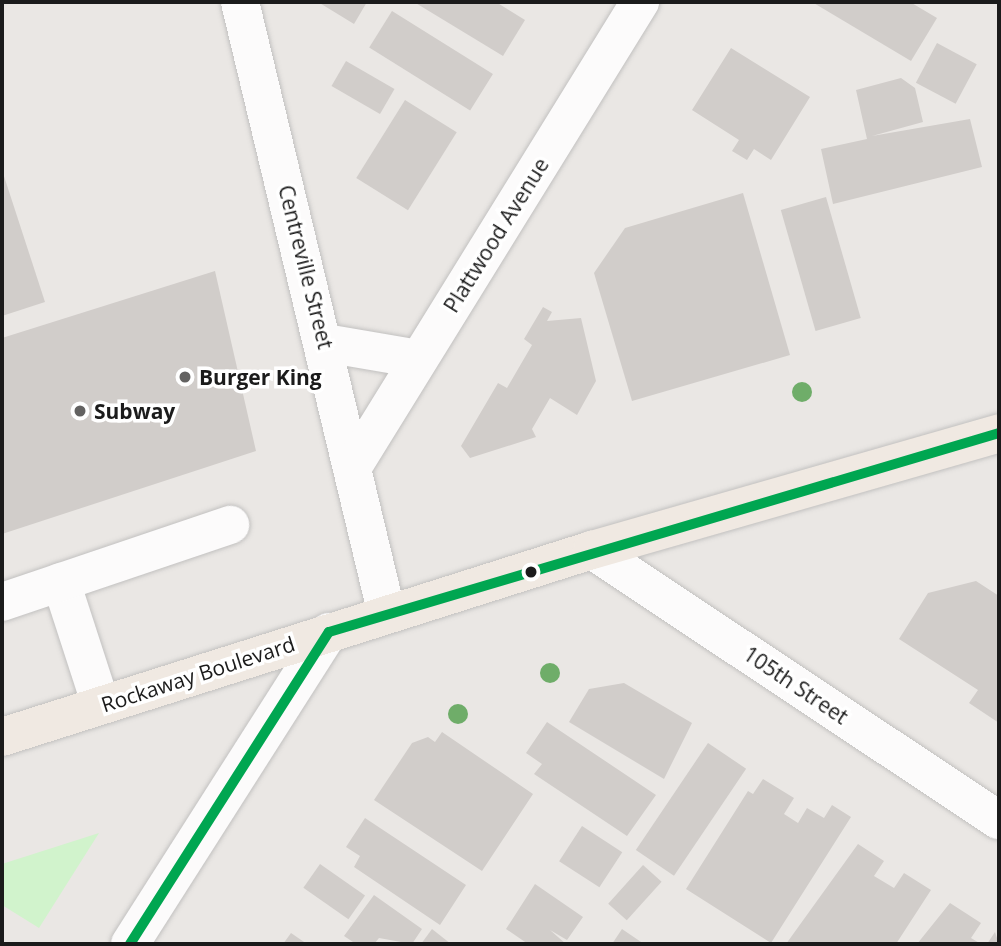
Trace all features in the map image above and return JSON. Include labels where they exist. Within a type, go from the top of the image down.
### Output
[{"type":"main road","name":"Rockaway Boulevard","points":[[2,737],[592,550],[999,433]]},
{"type":"street","name":"Centreville Street","points":[[240,2],[325,343],[387,615]]},
{"type":"street","name":"Plattwood Avenue","points":[[352,468],[640,2]]},
{"type":"street","points":[[325,343],[419,359]]},
{"type":"street","points":[[2,602],[230,525]]},
{"type":"street","name":"105th Street","points":[[592,550],[999,820]]},
{"type":"street","points":[[61,582],[101,705]]},
{"type":"street","points":[[130,944],[329,632]]},
{"type":"green space","points":[[99,833],[39,928],[2,905],[2,864]]},
{"type":"building","points":[[318,2],[367,2],[354,24]]},
{"type":"building","points":[[414,2],[496,2],[525,20],[503,56]]},
{"type":"building","points":[[812,2],[910,2],[937,18],[911,61]]},
{"type":"building","points":[[392,11],[493,74],[470,111],[369,47]]},
{"type":"building","points":[[937,43],[977,64],[956,104],[916,83]]},
{"type":"building","points":[[731,48],[810,97],[771,160],[754,149],[747,160],[732,151],[739,140],[692,110]]},
{"type":"building","points":[[346,61],[394,89],[380,114],[332,86]]},
{"type":"building","points":[[901,78],[915,88],[923,122],[872,136],[970,119],[982,167],[833,204],[821,149],[867,139],[856,90]]},
{"type":"building","points":[[405,100],[457,132],[408,210],[356,178]]},
{"type":"building","points":[[2,170],[45,302],[2,316]]},
{"type":"building","points":[[743,193],[790,355],[632,401],[594,273],[625,228]]},
{"type":"building","points":[[826,197],[861,318],[816,331],[781,210]]},
{"type":"building","points":[[215,271],[256,451],[2,534],[2,338]]},
{"type":"building","points":[[543,307],[552,312],[547,321],[581,318],[596,381],[577,415],[550,398],[532,429],[536,437],[470,458],[461,446],[498,383],[507,388],[532,345],[524,339]]},
{"type":"building","points":[[976,581],[999,596],[999,723],[969,703],[978,690],[899,639],[928,593]]},
{"type":"building","points":[[624,683],[692,723],[664,779],[569,722],[589,689]]},
{"type":"building","points":[[547,722],[656,795],[627,836],[534,774],[542,764],[526,753]]},
{"type":"building","points":[[442,732],[533,794],[482,871],[374,800],[412,743],[428,737],[435,742]]},
{"type":"building","points":[[708,743],[746,769],[674,876],[636,850]]},
{"type":"building","points":[[763,779],[794,798],[784,814],[798,823],[807,808],[824,818],[832,805],[851,817],[771,943],[686,889],[748,791],[753,794]]},
{"type":"building","points":[[365,818],[466,885],[440,925],[354,867],[360,856],[346,847]]},
{"type":"building","points":[[582,826],[622,852],[599,887],[559,861]]},
{"type":"building","points":[[858,844],[884,861],[874,876],[894,888],[904,873],[931,890],[896,944],[786,944]]},
{"type":"building","points":[[320,864],[365,896],[348,919],[303,888]]},
{"type":"building","points":[[643,865],[662,882],[627,920],[608,904]]},
{"type":"building","points":[[535,884],[583,917],[567,940],[550,930],[566,944],[528,944],[506,929]]},
{"type":"building","points":[[374,895],[422,929],[412,944],[379,938],[374,944],[356,944],[344,936]]},
{"type":"building","points":[[950,903],[981,923],[971,938],[981,944],[917,944]]},
{"type":"building","points":[[432,929],[451,944],[421,944]]},
{"type":"building","points":[[622,929],[644,944],[612,944]]},
{"type":"building","points":[[995,932],[999,944],[987,944]]},
{"type":"building","points":[[291,933],[307,944],[283,944]]},
{"type":"transit line","points":[[329,632],[999,433]]},
{"type":"transit line","points":[[130,944],[329,632]]},
{"type":"place","name":"Burger King","points":[[185,377]]},
{"type":"place","name":"Subway","points":[[80,411]]}]
